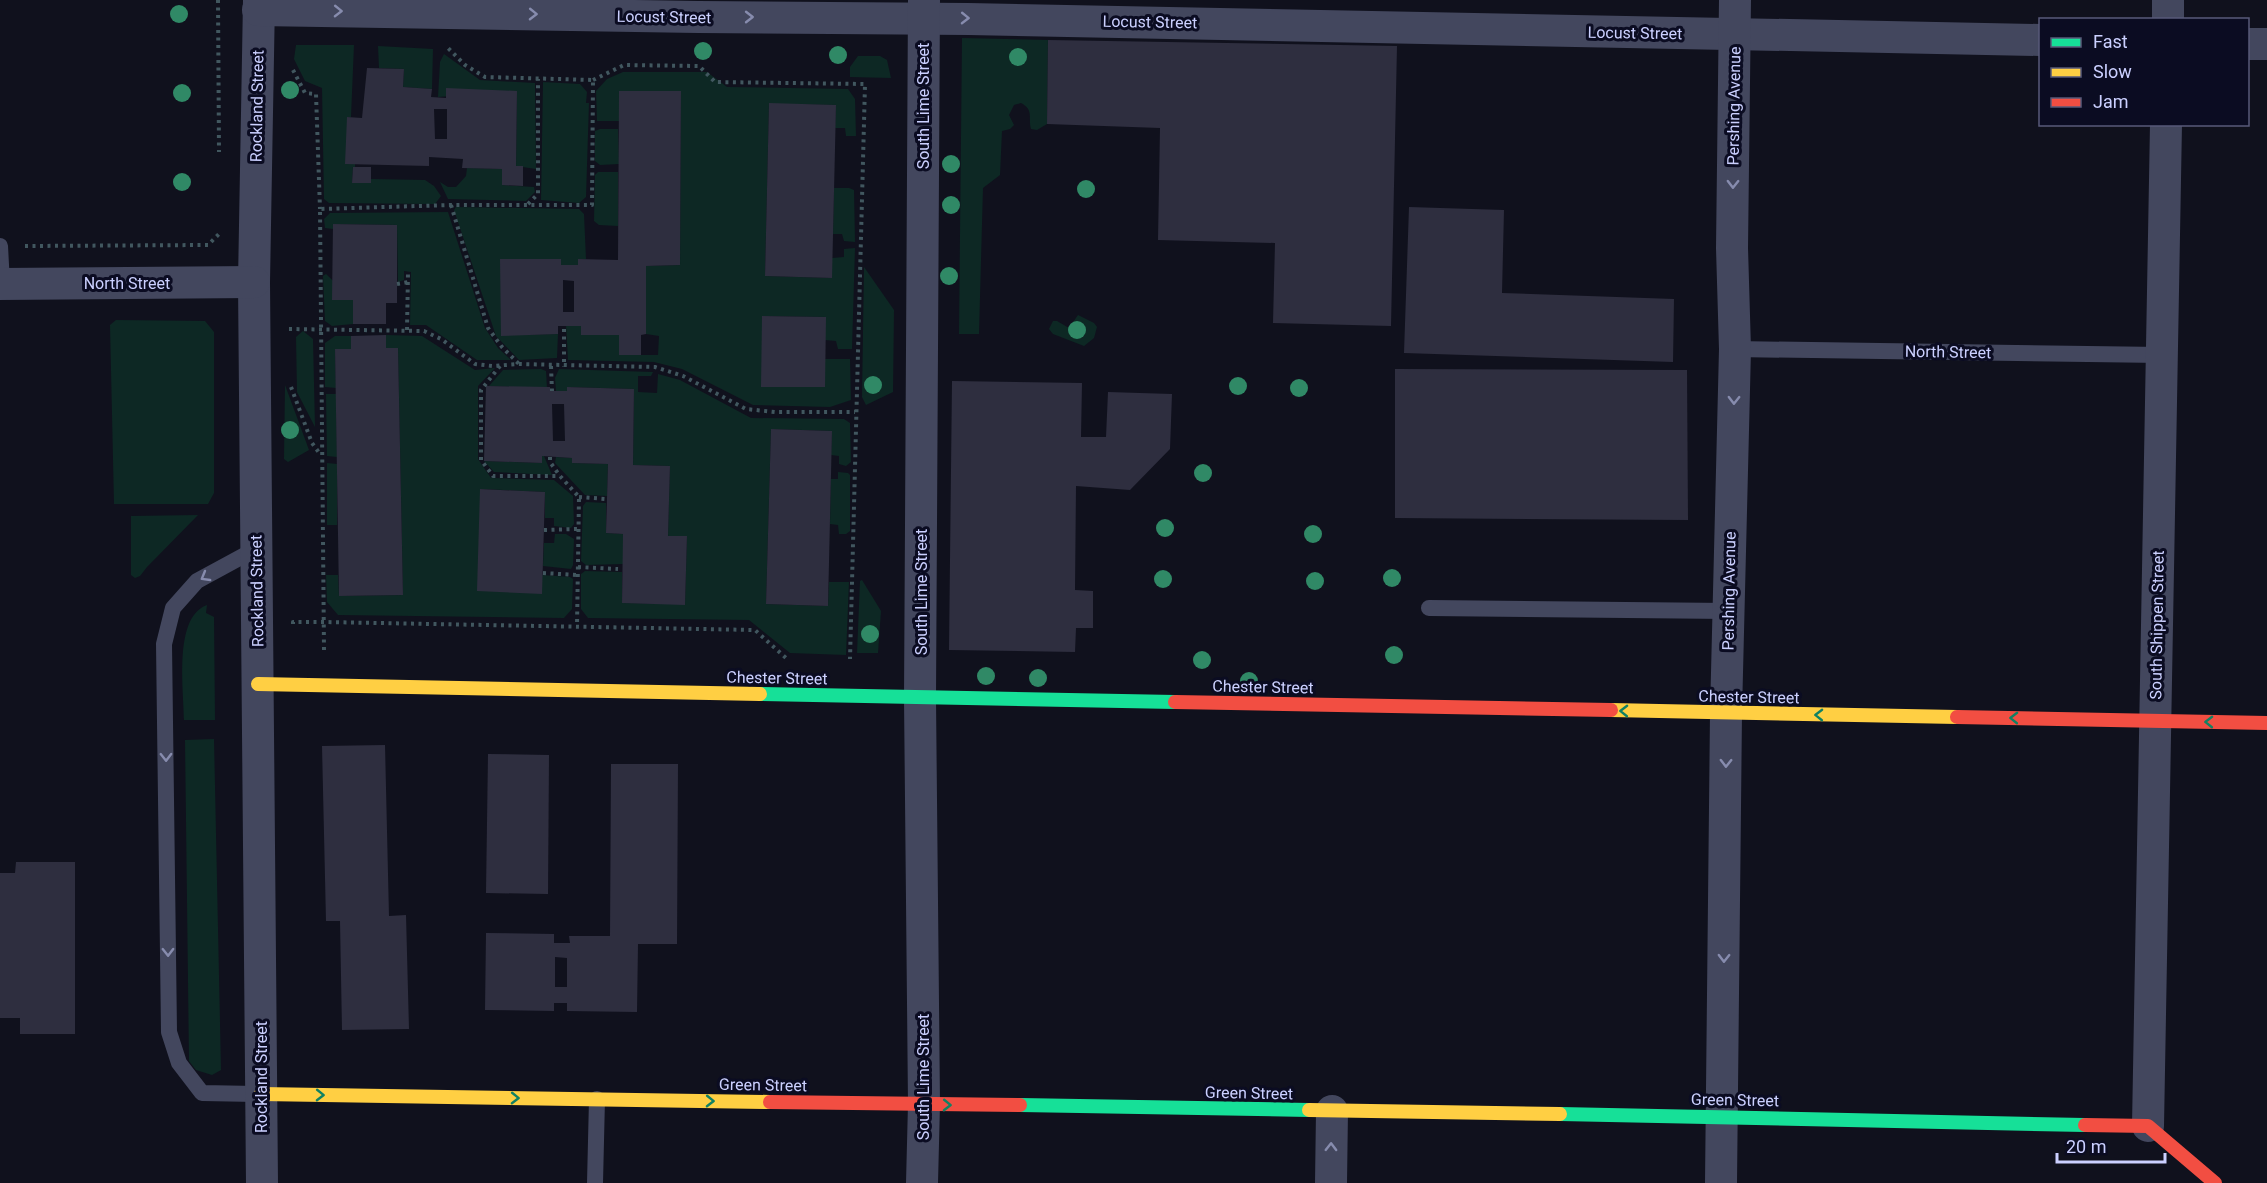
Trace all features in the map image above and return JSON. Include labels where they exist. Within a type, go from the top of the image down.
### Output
[{"type":"street","name":"Pershing Avenue","points":[[1721,1183],[1726,713],[1735,349],[1732,248],[1735,0]]},
{"type":"street","points":[[2168,0],[2168,18]]},
{"type":"street","name":"Locust Street","points":[[259,5],[698,17],[924,9],[1734,35],[2039,40]]},
{"type":"street","name":"Rockland Street","points":[[259,5],[254,282],[262,1183]]},
{"type":"street","name":"South Lime Street","points":[[922,1183],[924,1104],[920,698],[924,9]]},
{"type":"street","points":[[2249,44],[2267,44]]},
{"type":"street","name":"South Shippen Street","points":[[2148,1126],[2166,126]]},
{"type":"street","name":"North Street","points":[[1,284],[254,282]]},
{"type":"street","name":"Chester Street","points":[[258,684],[2267,723]]},
{"type":"street","name":"Green Street","points":[[261,1094],[1722,1116],[2148,1126]]},
{"type":"street","points":[[1331,1183],[1332,1111]]},
{"type":"street","points":[[2148,1126],[2215,1183]]},
{"type":"lane","points":[[0,246],[1,284]]},
{"type":"lane","name":"North Street","points":[[1735,349],[2162,355]]},
{"type":"lane","points":[[256,549],[197,581],[173,608],[164,644],[164,656],[169,1032],[179,1063],[202,1093],[261,1094]]},
{"type":"lane","points":[[1429,608],[1729,611]]},
{"type":"lane","points":[[595,1183],[597,1099]]},
{"type":"path","points":[[218,0],[219,153]]},
{"type":"path","points":[[443,42],[465,65],[485,76],[593,80],[624,65],[699,66],[715,82],[865,84],[855,412],[851,659],[840,659]]},
{"type":"path","points":[[290,64],[305,93],[316,94],[320,209],[324,653],[314,652]]},
{"type":"path","points":[[528,205],[538,194],[538,78]]},
{"type":"path","points":[[320,209],[451,205],[592,205],[593,80]]},
{"type":"path","points":[[451,205],[488,328],[519,364]]},
{"type":"path","points":[[0,246],[208,245],[219,236],[219,224]]},
{"type":"path","points":[[407,330],[408,273]]},
{"type":"path","points":[[397,284],[408,282]]},
{"type":"path","points":[[255,329],[424,331],[441,339],[475,364],[656,367],[683,376],[746,409],[775,412],[855,412]]},
{"type":"path","points":[[290,329],[290,341]]},
{"type":"path","points":[[564,329],[564,367]]},
{"type":"path","points":[[500,366],[481,390],[482,460],[493,476],[560,476]]},
{"type":"path","points":[[551,366],[552,391]]},
{"type":"path","points":[[291,375],[291,387],[312,443],[321,455]]},
{"type":"path","points":[[550,457],[550,462],[560,476],[579,497],[606,499]]},
{"type":"path","points":[[577,626],[579,497]]},
{"type":"path","points":[[544,530],[577,529]]},
{"type":"path","points":[[578,567],[618,568]]},
{"type":"path","points":[[543,573],[577,575]]},
{"type":"path","points":[[294,632],[293,622],[754,630],[788,660]]},
{"type":"green space","points":[[962,38],[1048,40],[1047,124],[1037,130],[1031,129],[1028,108],[1021,103],[1014,105],[1009,115],[1014,125],[1002,131],[1000,175],[983,188],[979,334],[959,334]]},
{"type":"green space","points":[[296,45],[354,45],[351,117],[347,117],[355,164],[352,183],[371,183],[371,179],[425,180],[434,186],[441,196],[435,204],[329,203],[324,199],[322,88],[305,81],[294,59]]},
{"type":"green space","points":[[378,46],[433,49],[432,89],[403,87],[404,69],[379,68]]},
{"type":"green space","points":[[444,54],[480,80],[535,83],[536,169],[516,166],[517,91],[438,97],[440,62]]},
{"type":"green space","points":[[858,56],[880,56],[887,60],[891,78],[850,77],[850,67]]},
{"type":"green space","points":[[623,72],[707,72],[727,87],[848,89],[855,99],[856,136],[846,136],[845,128],[835,128],[836,105],[769,104],[765,276],[832,278],[832,258],[844,257],[844,249],[855,248],[852,349],[838,349],[836,341],[825,340],[825,317],[762,316],[762,387],[825,387],[825,359],[850,359],[851,400],[830,407],[753,405],[682,369],[654,362],[568,360],[566,325],[581,326],[581,335],[619,335],[619,355],[658,355],[659,336],[646,334],[646,266],[680,265],[681,92],[619,91],[619,121],[597,121],[596,91],[607,79]]},
{"type":"green space","points":[[543,82],[580,84],[587,92],[586,103],[589,103],[586,197],[579,203],[541,200]]},
{"type":"green space","points":[[618,129],[619,164],[600,165],[595,161],[595,131]]},
{"type":"green space","points":[[467,168],[502,169],[502,185],[534,187],[535,192],[526,201],[448,199],[440,182],[448,187],[456,187],[466,176]]},
{"type":"green space","points":[[598,172],[618,172],[618,226],[599,225],[594,221],[595,175]]},
{"type":"green space","points":[[834,188],[854,190],[855,242],[844,241],[842,234],[833,234]]},
{"type":"green space","points":[[456,207],[579,209],[584,214],[586,259],[578,259],[578,265],[561,265],[561,259],[501,335],[558,334],[557,358],[519,360],[496,336],[454,210]]},
{"type":"green space","points":[[448,212],[485,328],[498,348],[511,360],[477,360],[426,325],[410,325],[411,272],[404,271],[404,280],[398,282],[397,225],[333,224],[333,229],[325,228],[324,219],[330,213]]},
{"type":"green space","points":[[864,267],[894,310],[893,392],[866,405],[862,397]]},
{"type":"green space","points":[[326,274],[353,300],[353,324],[332,326],[325,321],[323,276]]},
{"type":"green space","points":[[1078,315],[1097,327],[1094,338],[1084,346],[1053,334],[1049,329],[1053,321],[1069,328]]},
{"type":"green space","points":[[116,320],[205,321],[214,332],[214,493],[208,504],[114,504],[110,325]]},
{"type":"green space","points":[[303,331],[313,339],[315,427],[297,392],[296,337]]},
{"type":"green space","points":[[386,335],[422,336],[475,370],[495,368],[478,386],[478,459],[491,478],[554,480],[573,496],[574,524],[571,528],[554,526],[554,518],[545,518],[545,492],[481,489],[542,594],[542,575],[573,579],[572,609],[564,618],[338,615],[327,602],[326,575],[338,575],[339,596],[403,595],[398,348],[386,348]]},
{"type":"green space","points":[[335,336],[351,336],[351,349],[335,350],[336,388],[325,387],[325,343]]},
{"type":"green space","points":[[541,369],[546,371],[547,388],[489,386],[503,370]]},
{"type":"green space","points":[[559,369],[653,372],[651,376],[638,376],[638,392],[657,393],[658,374],[680,380],[751,418],[844,419],[850,423],[851,462],[846,466],[839,464],[839,456],[831,455],[832,431],[771,429],[766,604],[828,606],[829,582],[849,582],[846,655],[790,653],[749,620],[588,618],[581,609],[581,574],[585,571],[622,572],[622,603],[685,604],[687,536],[668,536],[670,466],[633,465],[634,389],[567,387],[567,391],[556,391],[555,378]]},
{"type":"green space","points":[[285,385],[309,450],[288,462],[284,459]]},
{"type":"green space","points":[[326,394],[336,394],[337,457],[327,456]]},
{"type":"green space","points":[[542,456],[552,475],[494,472],[484,461],[541,463]]},
{"type":"green space","points":[[556,457],[572,458],[573,463],[608,464],[607,496],[585,495],[555,463]]},
{"type":"green space","points":[[327,463],[337,464],[337,525],[327,525]]},
{"type":"green space","points":[[838,472],[850,475],[850,531],[846,534],[839,534],[838,525],[830,524],[831,479],[838,479]]},
{"type":"green space","points":[[586,502],[606,503],[606,533],[623,534],[623,564],[586,565],[581,561],[583,506]]},
{"type":"green space","points":[[198,515],[140,576],[135,578],[131,575],[131,516]]},
{"type":"green space","points":[[555,534],[566,534],[574,539],[571,569],[543,566],[544,543],[554,543]]},
{"type":"green space","points":[[862,580],[881,611],[878,653],[857,653],[860,581]]},
{"type":"green space","points":[[207,605],[206,613],[214,617],[215,720],[184,720],[182,674],[185,639],[189,624],[196,612]]},
{"type":"green space","points":[[214,739],[221,1070],[212,1075],[196,1070],[189,1061],[185,740]]},
{"type":"building","points":[[1048,40],[1397,46],[1391,326],[1273,323],[1275,243],[1158,240],[1160,128],[1047,124]]},
{"type":"building","points":[[367,68],[404,69],[403,87],[432,89],[431,97],[446,98],[446,88],[517,91],[516,166],[523,166],[523,186],[502,185],[502,169],[462,168],[463,159],[429,157],[429,166],[345,164],[347,117],[362,118]],"holes":[[[434,109],[447,109],[447,139],[435,139]]]},
{"type":"building","points":[[619,91],[681,91],[680,265],[646,266],[646,334],[641,335],[641,355],[619,355],[619,335],[581,335],[581,326],[558,326],[558,334],[501,336],[500,259],[561,259],[561,265],[578,265],[578,259],[618,260]],"holes":[[[563,280],[574,281],[574,312],[563,312]]]},
{"type":"building","points":[[769,103],[836,105],[832,278],[765,276]]},
{"type":"building","points":[[353,167],[371,167],[371,183],[352,183]]},
{"type":"building","points":[[1409,207],[1504,210],[1502,293],[1674,299],[1673,362],[1404,353]]},
{"type":"building","points":[[333,224],[397,225],[397,303],[386,303],[386,324],[353,324],[353,300],[332,300]]},
{"type":"building","points":[[762,316],[826,317],[825,387],[761,387]]},
{"type":"building","points":[[386,335],[386,348],[398,348],[403,595],[339,596],[335,349],[351,349],[351,336]]},
{"type":"building","points":[[1395,369],[1687,370],[1688,520],[1395,518]]},
{"type":"building","points":[[952,381],[1082,383],[1081,437],[1106,437],[1108,392],[1172,394],[1170,449],[1130,490],[1076,486],[1075,590],[1093,591],[1093,628],[1076,628],[1075,652],[949,650]]},
{"type":"building","points":[[486,386],[550,387],[550,391],[567,391],[567,387],[634,389],[633,465],[670,466],[668,536],[687,536],[685,605],[622,603],[623,534],[606,533],[608,464],[572,463],[572,458],[542,456],[542,463],[484,461]],"holes":[[[552,404],[564,404],[565,441],[553,441]]]},
{"type":"building","points":[[771,429],[832,431],[828,606],[766,604]]},
{"type":"building","points":[[480,489],[545,492],[542,594],[477,591]]},
{"type":"building","points":[[385,745],[389,916],[406,915],[409,1029],[342,1030],[340,921],[326,921],[322,746]]},
{"type":"building","points":[[488,754],[549,755],[548,894],[486,893]]},
{"type":"building","points":[[611,764],[678,764],[677,944],[638,944],[637,1012],[567,1011],[567,1003],[554,1003],[554,1011],[485,1010],[486,933],[554,934],[554,943],[570,943],[569,936],[610,936]],"holes":[[[555,957],[567,958],[567,987],[555,987]]]},
{"type":"building","points":[[16,862],[75,862],[75,1034],[20,1034],[20,1018],[0,1018],[0,873],[15,873]]},
{"type":"traffic: fast","points":[[760,694],[1175,702]]},
{"type":"traffic: fast","points":[[1020,1105],[1309,1110]]},
{"type":"traffic: fast","points":[[1560,1114],[2085,1125]]},
{"type":"traffic: slow","points":[[258,684],[760,694]]},
{"type":"traffic: slow","points":[[1611,710],[1957,717]]},
{"type":"traffic: slow","points":[[261,1094],[770,1102]]},
{"type":"traffic: slow","points":[[1309,1110],[1560,1114]]},
{"type":"traffic: jam","points":[[1175,702],[1611,710]]},
{"type":"traffic: jam","points":[[1957,717],[2267,723]]},
{"type":"traffic: jam","points":[[770,1102],[1020,1105]]},
{"type":"traffic: jam","points":[[2085,1125],[2148,1126],[2215,1183]]}]
